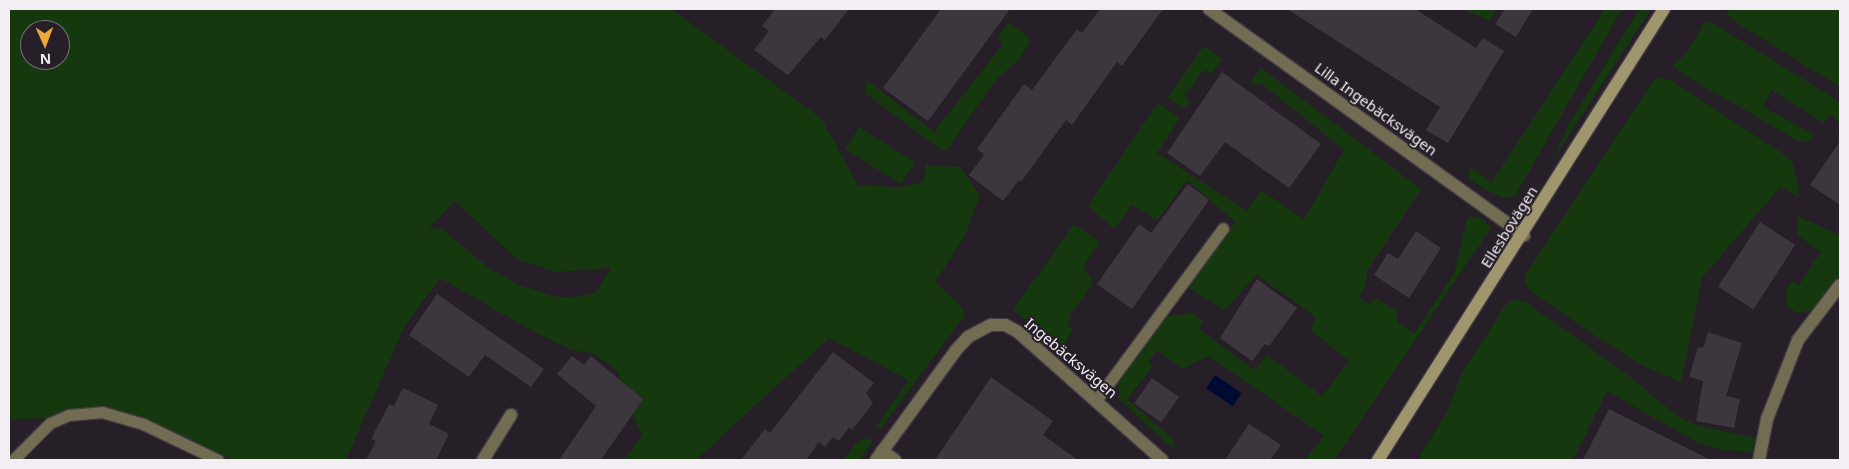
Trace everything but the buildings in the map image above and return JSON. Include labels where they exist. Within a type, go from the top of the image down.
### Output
[{"type":"main road","name":"Ellesbovägen","points":[[1378,460],[1524,235],[1664,9]]},
{"type":"street","name":"Lilla Ingebäcksvägen","points":[[1209,9],[1524,235]]},
{"type":"street","points":[[1759,460],[1767,419],[1798,340],[1840,286]]},
{"type":"street","name":"Ingebäcksvägen","points":[[895,460],[879,456],[957,349],[968,337],[991,325],[1006,325],[1018,332],[1097,399],[1162,460]]},
{"type":"street","points":[[483,460],[511,414]]},
{"type":"lane","points":[[1097,399],[1223,228]]},
{"type":"lane","points":[[13,460],[50,423],[69,415],[102,412],[143,424],[218,460]]},
{"type":"green space","points":[[9,9],[671,9],[821,118],[858,185],[899,187],[923,182],[926,165],[960,167],[980,195],[965,236],[935,282],[960,305],[965,315],[882,427],[876,427],[908,380],[829,338],[696,460],[623,460],[643,435],[621,394],[618,371],[594,354],[569,349],[531,330],[440,278],[403,329],[346,460],[233,460],[143,417],[9,419]],"holes":[[[455,201],[517,259],[555,272],[611,268],[595,293],[571,298],[552,296],[517,284],[489,268],[442,229],[429,228]]]},
{"type":"green space","points":[[1463,9],[1497,9],[1490,21]]},
{"type":"green space","points":[[1605,9],[1622,9],[1515,196],[1503,198],[1484,189],[1468,177],[1469,169],[1472,168],[1492,182]]},
{"type":"green space","points":[[1639,9],[1651,9],[1552,161],[1569,124]]},
{"type":"green space","points":[[1730,9],[1840,9],[1840,87],[1736,22],[1726,14]]},
{"type":"green space","points":[[1008,22],[1028,36],[1029,43],[1020,58],[994,82],[947,150],[941,150],[865,93],[867,80],[934,132],[1003,44],[998,39]]},
{"type":"green space","points":[[1711,22],[1840,102],[1840,122],[1830,115],[1824,123],[1771,90],[1763,107],[1816,135],[1808,142],[1798,141],[1683,74],[1673,66],[1688,51],[1703,24]]},
{"type":"green space","points":[[1204,46],[1223,59],[1211,74],[1205,69],[1184,96],[1190,101],[1184,108],[1167,98]]},
{"type":"green space","points":[[1261,68],[1421,189],[1367,271],[1366,286],[1359,298],[1369,304],[1375,298],[1396,310],[1398,323],[1414,334],[1454,274],[1467,219],[1471,216],[1482,218],[1491,228],[1334,460],[1305,460],[1324,436],[1209,356],[1182,369],[1157,350],[1148,362],[1153,366],[1127,399],[1173,439],[1174,450],[1119,399],[1118,383],[1164,317],[1192,313],[1204,322],[1199,329],[1254,370],[1267,355],[1322,396],[1349,361],[1310,330],[1315,318],[1309,312],[1257,275],[1224,310],[1188,287],[1235,222],[1187,180],[1158,220],[1132,205],[1114,229],[1088,206],[1158,103],[1180,118],[1157,153],[1247,211],[1261,190],[1304,219],[1344,150],[1263,85],[1249,83]]},
{"type":"green space","points":[[1656,77],[1671,80],[1785,155],[1793,164],[1798,181],[1799,197],[1780,187],[1702,278],[1681,382],[1641,365],[1532,292],[1524,282],[1525,275]]},
{"type":"green space","points":[[859,127],[915,162],[901,184],[845,149]]},
{"type":"green space","points":[[1797,216],[1840,235],[1840,275],[1811,311],[1797,313],[1786,305],[1786,290],[1791,281],[1799,285],[1821,252],[1797,235]]},
{"type":"green space","points":[[1074,224],[1100,242],[1083,267],[1093,283],[1071,314],[1068,326],[1073,329],[1063,347],[1013,310]]},
{"type":"green space","points":[[1515,299],[1526,302],[1629,376],[1675,414],[1695,425],[1756,438],[1752,452],[1725,450],[1698,443],[1607,391],[1573,460],[1422,460],[1420,455],[1446,414],[1462,373],[1506,304]]},
{"type":"green space","points":[[864,438],[873,441],[860,460],[843,460],[859,440]]},
{"type":"water","points":[[1215,375],[1242,393],[1233,406],[1206,388]]}]
